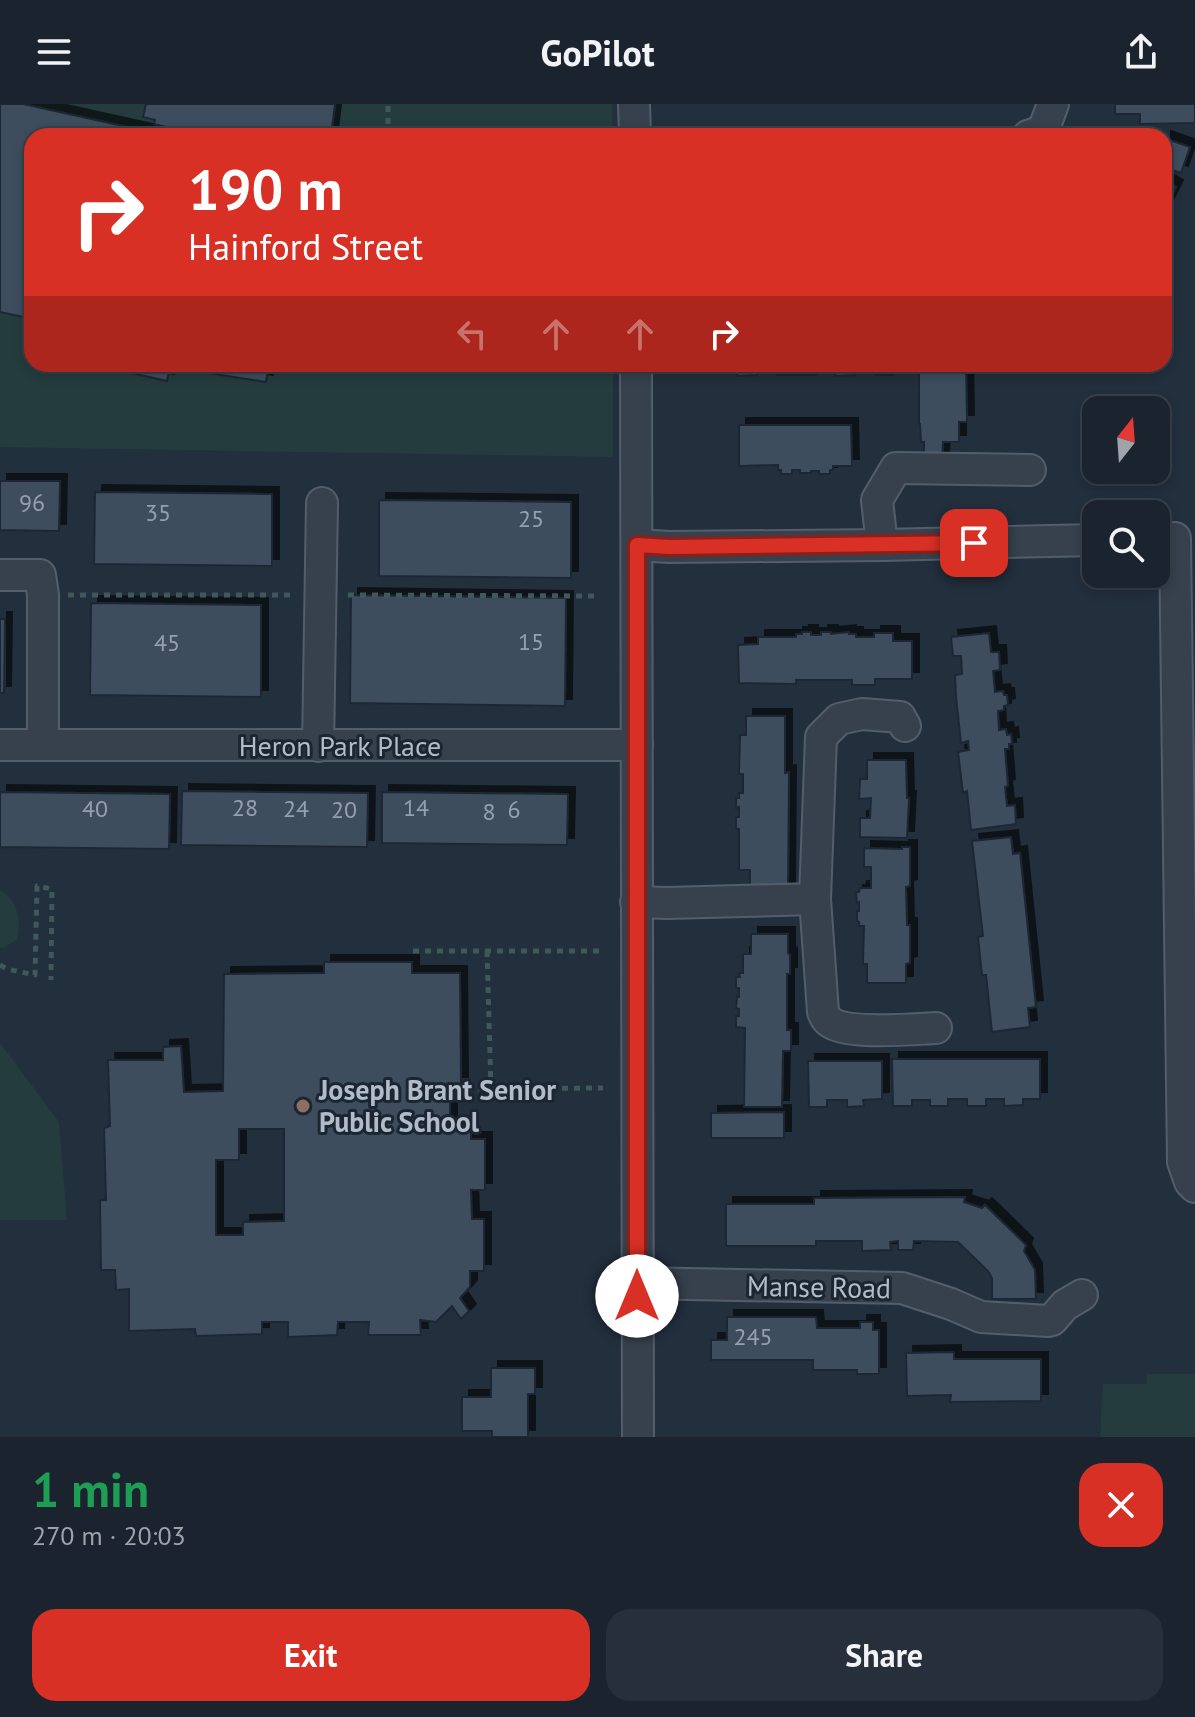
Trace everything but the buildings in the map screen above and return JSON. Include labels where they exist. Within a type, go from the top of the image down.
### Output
[{"type":"street","points":[[634,104],[635,128]]},
{"type":"street","points":[[1044,128],[1053,104]]},
{"type":"street","points":[[636,372],[638,1437]]},
{"type":"street","points":[[882,545],[877,500],[896,468],[1030,470]]},
{"type":"street","points":[[318,746],[322,503]]},
{"type":"street","points":[[1175,538],[1183,1162],[1195,1187]]},
{"type":"street","points":[[637,545],[882,545],[1082,540]]},
{"type":"street","points":[[0,575],[40,575],[43,595],[43,745]]},
{"type":"street","points":[[905,726],[900,717],[862,714],[839,719],[821,737],[815,899],[823,1012],[827,1020],[854,1030],[936,1028]]},
{"type":"street","name":"Heron Park Place","points":[[0,745],[637,745]]},
{"type":"street","points":[[636,902],[815,899]]},
{"type":"street","name":"Manse Road","points":[[637,1283],[902,1288],[981,1317],[1048,1321],[1071,1300],[1082,1295]]},
{"type":"path","points":[[388,104],[388,128]]},
{"type":"path","points":[[0,965],[35,975],[37,886],[52,889],[51,980]]},
{"type":"path","points":[[413,951],[601,951]]},
{"type":"path","points":[[487,951],[491,1090]]},
{"type":"path","points":[[454,1089],[603,1088]]},
{"type":"green space","points":[[0,104],[612,104],[612,128],[24,128],[24,372],[613,372],[613,457],[0,447]]},
{"type":"green space","points":[[0,890],[11,899],[19,926],[17,940],[3,948],[0,948]]},
{"type":"green space","points":[[0,1043],[59,1122],[67,1220],[0,1220]]},
{"type":"green space","points":[[1147,1374],[1195,1374],[1195,1437],[1100,1437],[1103,1384],[1146,1384]]},
{"type":"place","name":"Joseph Brant Senior Public School","points":[[303,1106]]},
{"type":"route","points":[[637,1296],[637,545],[974,543]]}]
